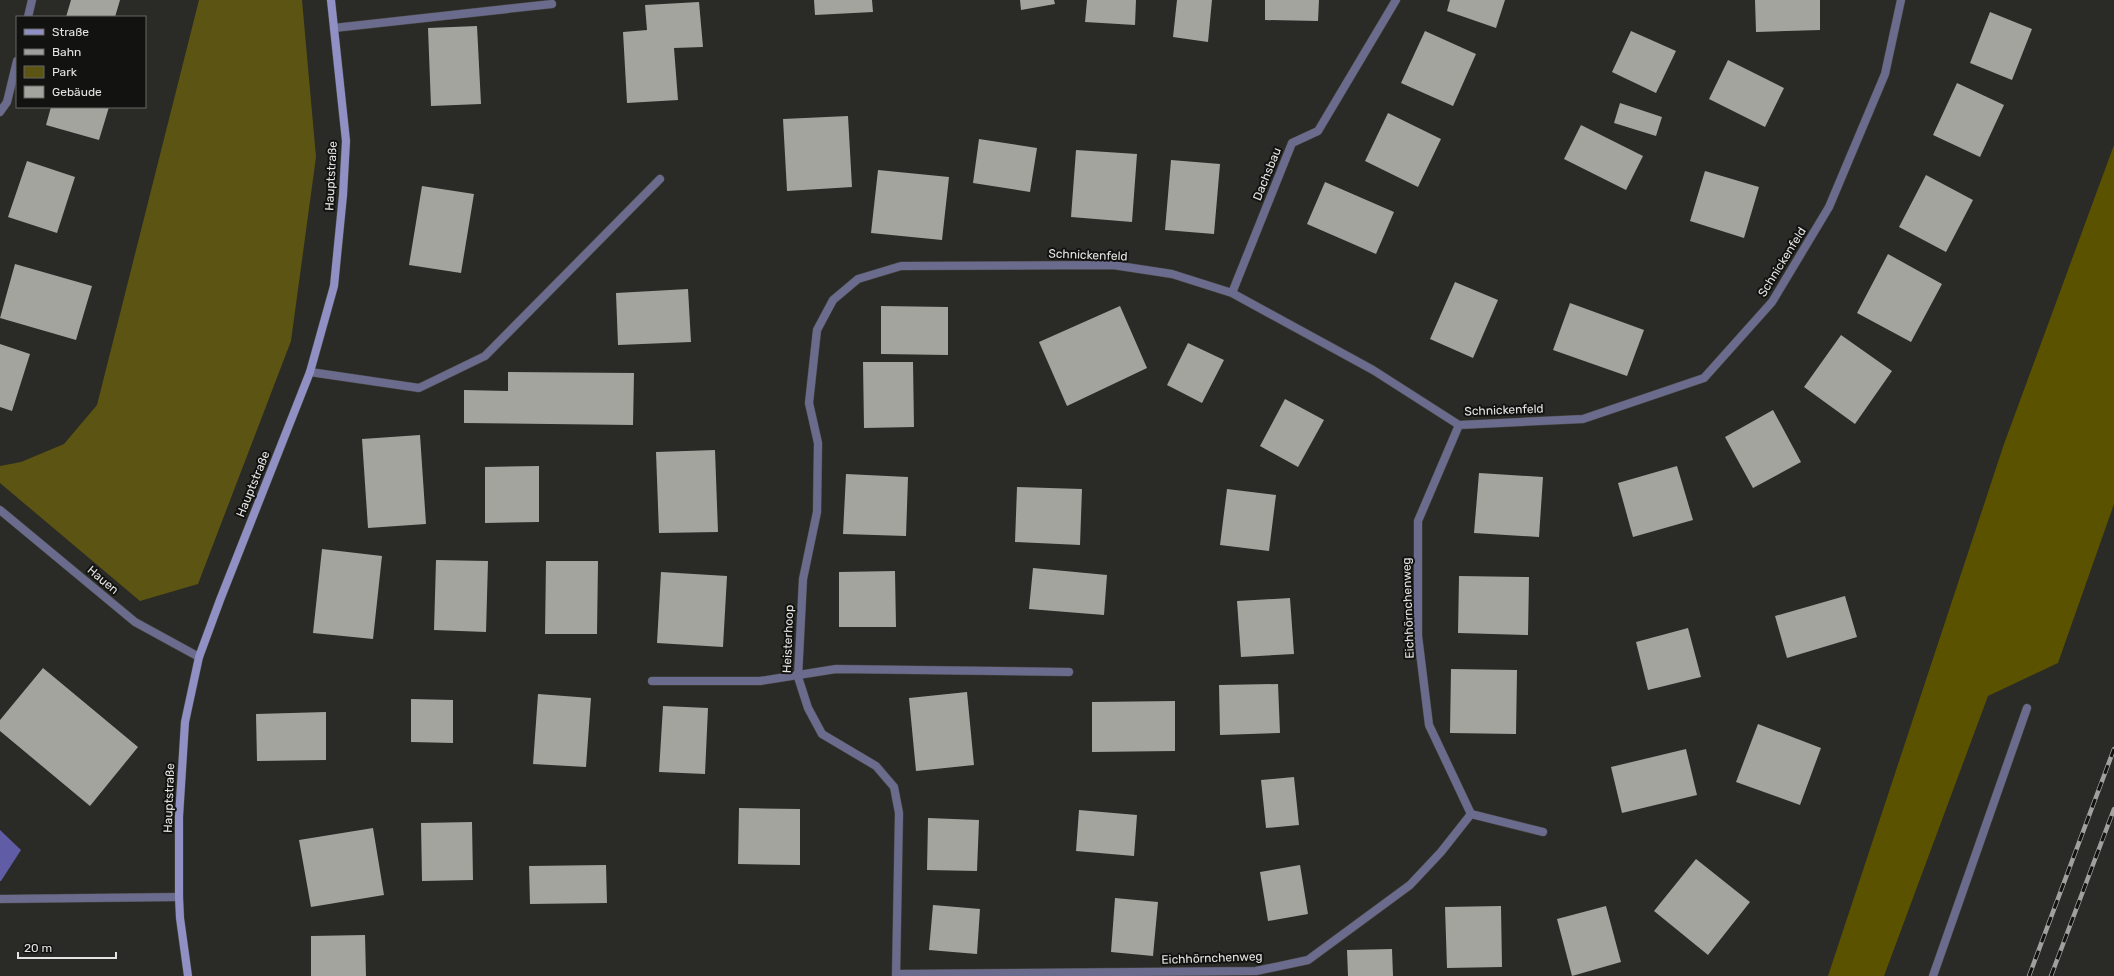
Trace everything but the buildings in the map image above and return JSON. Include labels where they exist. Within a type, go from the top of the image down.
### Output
[{"type":"main road","name":"Hauptstraße","points":[[188,976],[180,918],[179,817],[185,722],[200,657],[220,600],[310,372],[334,286],[344,195],[346,141],[331,0]]},
{"type":"street","points":[[28,16],[32,0]]},
{"type":"street","name":"Dachsbau","points":[[1232,293],[1292,143],[1318,131],[1396,0]]},
{"type":"street","name":"Schnickenfeld","points":[[858,279],[901,266],[1113,265],[1172,274],[1232,293],[1374,370],[1459,424],[1583,419],[1704,378],[1772,302],[1829,207],[1885,74],[1901,0]]},
{"type":"street","points":[[334,28],[552,4]]},
{"type":"street","points":[[0,112],[7,102],[16,65]]},
{"type":"street","points":[[310,372],[419,388],[485,356],[660,179]]},
{"type":"street","name":"Heisterhoop","points":[[858,279],[834,300],[817,330],[809,403],[818,443],[817,512],[803,579],[798,677],[808,708],[822,734],[876,766],[894,787],[899,813],[896,975]]},
{"type":"street","name":"Eichhörnchenweg","points":[[896,975],[1256,972],[1308,960],[1410,885],[1441,852],[1471,814],[1429,725],[1418,636],[1418,521],[1459,424]]},
{"type":"street","name":"Hauen","points":[[0,510],[135,622],[200,657]]},
{"type":"street","points":[[652,681],[760,681],[798,677],[836,669],[1069,672]]},
{"type":"street","points":[[1933,976],[2027,708]]},
{"type":"street","points":[[1471,814],[1543,832]]},
{"type":"street","points":[[0,899],[180,897]]},
{"type":"green space","points":[[199,0],[302,0],[316,157],[291,341],[198,584],[140,601],[0,483],[0,466],[21,462],[64,444],[97,405]]},
{"type":"shaded area","points":[[2114,145],[2114,504],[2058,663],[1988,696],[1884,976],[1828,976],[2004,444]]},
{"type":"shaded area","points":[[0,830],[21,850],[1,881],[0,881]]},
{"type":"railway","points":[[2029,976],[2114,749]]},
{"type":"railway","points":[[2051,976],[2114,809]]}]
